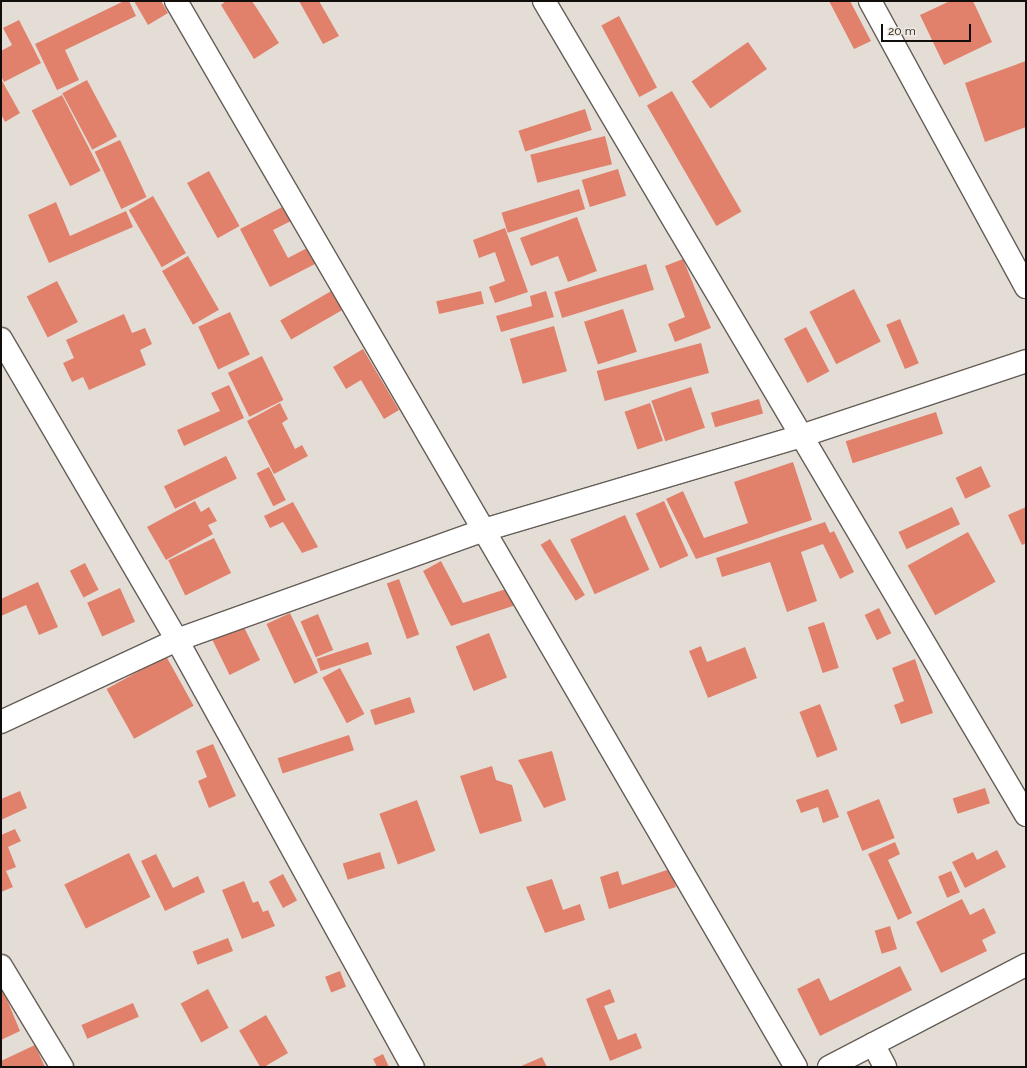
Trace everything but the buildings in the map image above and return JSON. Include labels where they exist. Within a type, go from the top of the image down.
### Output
[{"type":"street","points":[[176,1],[796,1067]]},
{"type":"street","points":[[544,1],[1026,815]]},
{"type":"street","points":[[870,1],[1026,288]]},
{"type":"street","points":[[1,339],[177,640],[413,1067]]},
{"type":"street","points":[[1,722],[177,640],[484,530],[801,436],[1026,361]]},
{"type":"street","points":[[829,1067],[1026,965]]},
{"type":"street","points":[[1,966],[62,1067]]},
{"type":"street","points":[[874,1044],[885,1067]]}]
